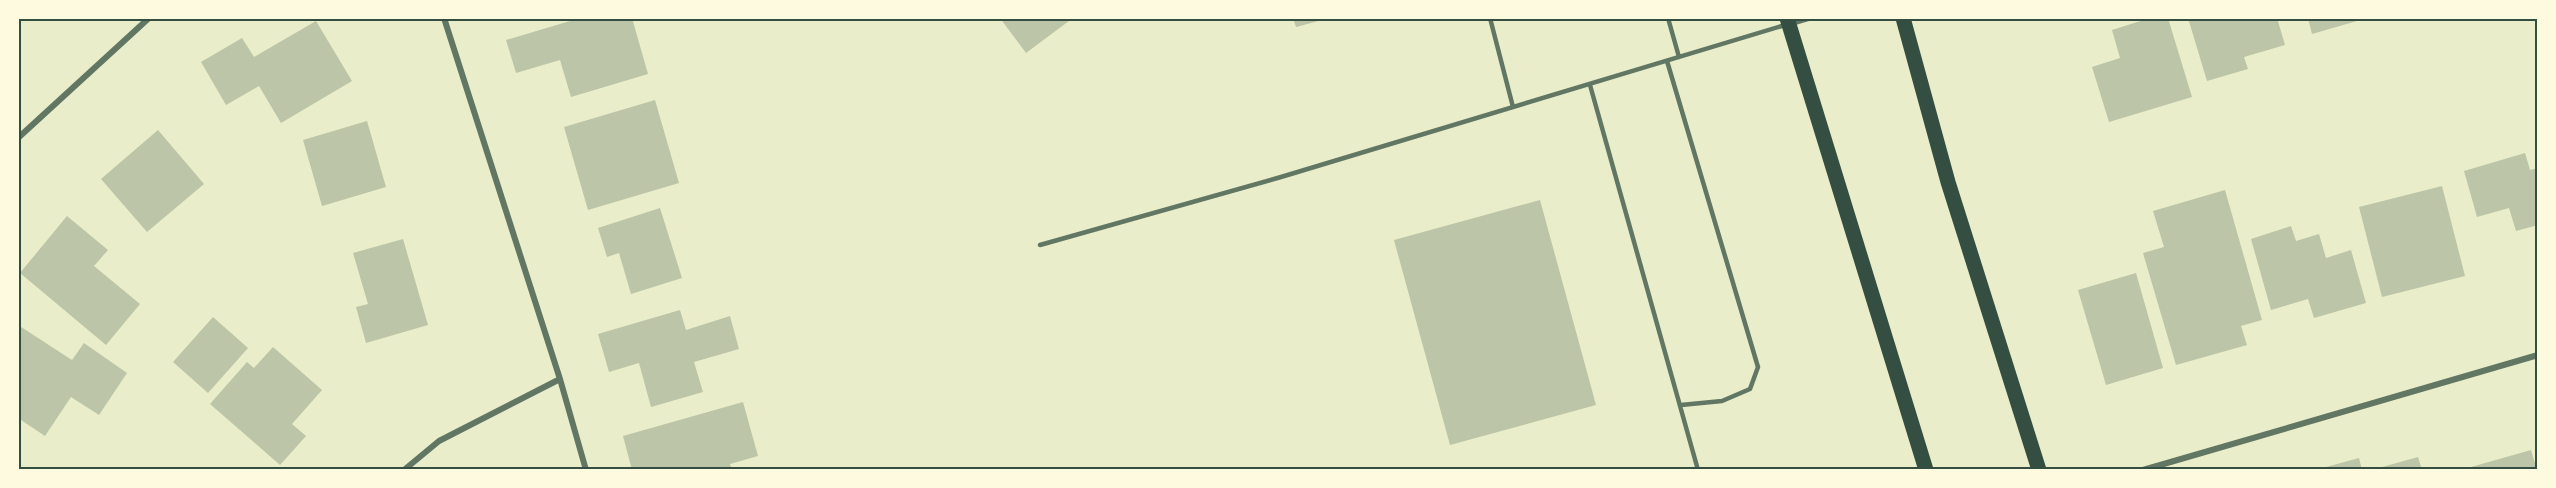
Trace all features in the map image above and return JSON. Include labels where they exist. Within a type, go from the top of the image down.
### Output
[{"type":"main road","points":[[1903,18],[1948,182],[2039,470]]},
{"type":"main road","points":[[1787,21],[1926,470]]},
{"type":"street","points":[[18,138],[149,18]]},
{"type":"street","points":[[444,18],[560,379],[586,470]]},
{"type":"street","points":[[1787,21],[1809,18]]},
{"type":"street","points":[[2143,470],[2538,355]]},
{"type":"street","points":[[404,470],[439,441],[560,379]]},
{"type":"lane","points":[[1490,18],[1513,107]]},
{"type":"lane","points":[[1668,18],[1679,57]]},
{"type":"lane","points":[[1040,245],[1281,177],[1590,85],[1787,21]]},
{"type":"lane","points":[[1667,61],[1758,366],[1749,389],[1722,401],[1681,405]]},
{"type":"lane","points":[[1590,85],[1698,470]]},
{"type":"building","points":[[580,18],[632,18],[648,74],[571,97],[560,60],[516,73],[506,40]]},
{"type":"building","points":[[1000,18],[1073,18],[1026,53]]},
{"type":"building","points":[[1293,18],[1326,18],[1326,19],[1296,27]]},
{"type":"building","points":[[2150,18],[2168,18],[2192,97],[2109,122],[2092,67],[2120,58],[2112,30]]},
{"type":"building","points":[[2188,18],[2277,18],[2285,45],[2244,57],[2248,69],[2207,81]]},
{"type":"building","points":[[2308,18],[2364,18],[2364,19],[2312,34]]},
{"type":"building","points":[[316,21],[352,81],[281,123],[259,86],[226,105],[201,62],[242,38],[254,57]]},
{"type":"building","points":[[655,100],[679,183],[588,210],[564,127]]},
{"type":"building","points":[[367,121],[386,187],[322,206],[303,140]]},
{"type":"building","points":[[158,130],[204,184],[147,232],[101,179]]},
{"type":"building","points":[[2525,153],[2530,170],[2538,168],[2538,225],[2516,231],[2509,208],[2477,217],[2464,171]]},
{"type":"building","points":[[2442,186],[2465,276],[2382,297],[2359,207]]},
{"type":"building","points":[[2225,190],[2262,320],[2241,326],[2247,345],[2176,365],[2143,253],[2164,247],[2153,211]]},
{"type":"building","points":[[1540,200],[1596,405],[1450,445],[1394,240]]},
{"type":"building","points":[[660,208],[682,278],[631,294],[619,253],[607,257],[598,228]]},
{"type":"building","points":[[67,216],[108,250],[94,266],[140,304],[106,345],[20,273]]},
{"type":"building","points":[[2291,226],[2296,241],[2319,234],[2326,258],[2351,250],[2366,303],[2314,318],[2308,299],[2271,310],[2251,239]]},
{"type":"building","points":[[403,239],[428,325],[366,343],[356,307],[368,304],[353,253]]},
{"type":"building","points":[[2136,273],[2163,368],[2106,385],[2078,290]]},
{"type":"building","points":[[680,310],[686,330],[730,316],[739,349],[694,362],[703,392],[651,407],[639,363],[609,372],[598,334]]},
{"type":"building","points":[[213,317],[248,348],[208,393],[173,362]]},
{"type":"building","points":[[18,325],[72,360],[84,343],[127,373],[99,415],[71,397],[45,436],[18,418]]},
{"type":"building","points":[[273,347],[322,390],[292,424],[306,436],[280,465],[210,404],[247,362],[254,368]]},
{"type":"building","points":[[743,402],[758,456],[730,464],[732,470],[632,470],[623,436]]},
{"type":"building","points":[[2531,450],[2537,470],[2464,470],[2464,469]]},
{"type":"building","points":[[2418,457],[2422,470],[2375,470],[2375,469]]},
{"type":"building","points":[[2359,458],[2362,470],[2319,470],[2319,469]]}]
